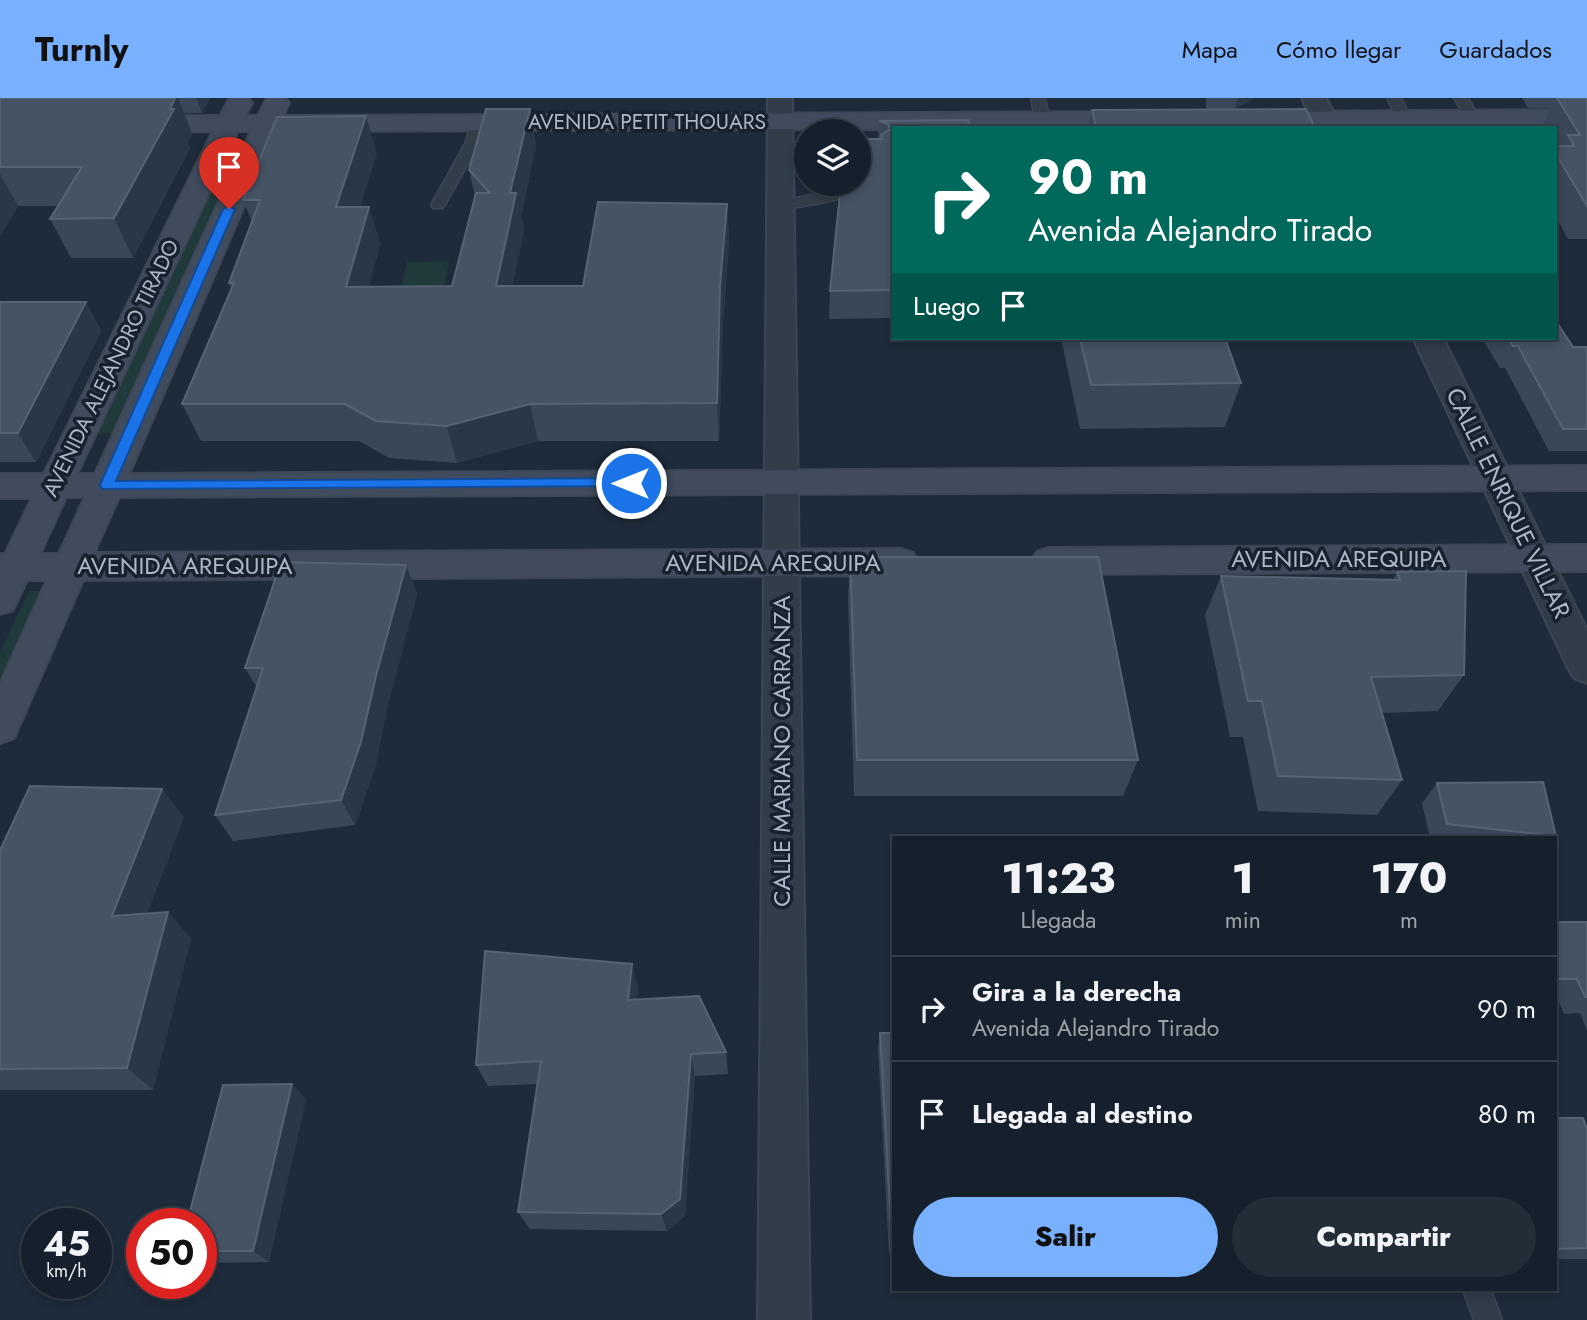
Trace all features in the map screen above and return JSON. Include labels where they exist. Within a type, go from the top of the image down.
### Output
[{"type":"main road","points":[[1230,120],[1399,109],[1467,108],[1587,118]]},
{"type":"main road","name":"AVENIDA PETIT THOUARS","points":[[109,124],[235,111],[272,111],[479,123],[787,129]]},
{"type":"main road","name":"AVENIDA ALEJANDRO TIRADO","points":[[0,600],[8,567],[54,486],[235,111]]},
{"type":"main road","name":"AVENIDA ALEJANDRO TIRADO","points":[[0,727],[272,111]]},
{"type":"main road","name":"AVENIDA PETIT THOUARS","points":[[871,126],[989,124],[1042,116],[1163,120]]},
{"type":"main road","points":[[0,486],[1587,478]]},
{"type":"main road","name":"AVENIDA AREQUIPA","points":[[1022,561],[1587,558]]},
{"type":"main road","name":"AVENIDA AREQUIPA","points":[[8,567],[938,561]]},
{"type":"street","name":"CALLE MARIANO CARRANZA","points":[[784,1320],[780,206],[787,129]]},
{"type":"street","name":"CALLE ENRIQUE VILLAR","points":[[1430,340],[1587,668]]},
{"type":"lane","points":[[438,205],[472,144],[479,123]]},
{"type":"lane","points":[[780,206],[827,196]]},
{"type":"lane","points":[[1478,1291],[1488,1320]]},
{"type":"green space","points":[[241,160],[117,433],[97,433],[225,161]]},
{"type":"green space","points":[[449,261],[439,313],[395,315],[407,262]]},
{"type":"green space","points":[[29,591],[50,591],[0,699],[0,652]]},
{"type":"building","points":[[0,98],[175,98],[170,109],[174,109],[114,218],[50,219],[82,167],[0,167]]},
{"type":"building","points":[[1557,98],[1587,98],[1587,206],[1557,156],[1557,146],[1574,146],[1568,135],[1580,135]]},
{"type":"building","points":[[486,109],[530,109],[510,193],[516,193],[496,286],[583,286],[598,202],[727,204],[720,286],[717,403],[530,404],[447,426],[376,421],[345,404],[182,404],[234,283],[229,283],[260,200],[243,200],[277,117],[366,116],[336,207],[369,207],[346,287],[452,286],[476,193],[490,193],[469,170]]},
{"type":"building","points":[[1306,109],[1314,126],[1096,126],[1092,110]]},
{"type":"building","points":[[968,120],[970,126],[892,126],[892,290],[830,291],[840,196],[871,196],[871,139],[882,139],[881,135],[890,129],[888,124],[879,121]]},
{"type":"building","points":[[0,302],[86,302],[18,433],[0,433]]},
{"type":"building","points":[[1557,323],[1573,347],[1587,347],[1587,429],[1563,429],[1518,346],[1513,346],[1509,340],[1557,340]]},
{"type":"building","points":[[1080,340],[1226,340],[1241,383],[1091,385]]},
{"type":"building","points":[[850,557],[1098,557],[1138,760],[857,760]]},
{"type":"building","points":[[281,562],[406,565],[361,742],[341,800],[215,815],[263,668],[245,668]]},
{"type":"building","points":[[1466,571],[1464,675],[1371,677],[1402,780],[1278,776],[1262,701],[1248,701],[1221,576],[1400,580],[1397,572]]},
{"type":"building","points":[[1543,782],[1556,836],[1447,824],[1437,783]]},
{"type":"building","points":[[30,786],[162,789],[112,916],[168,912],[127,1068],[0,1069],[0,850]]},
{"type":"building","points":[[1557,922],[1587,922],[1587,997],[1577,979],[1557,979]]},
{"type":"building","points":[[485,951],[632,964],[628,1000],[699,996],[726,1052],[691,1054],[680,1199],[661,1214],[518,1212],[541,1061],[476,1065]]},
{"type":"building","points":[[880,1033],[892,1033],[892,1243]]},
{"type":"building","points":[[292,1084],[253,1251],[217,1251],[217,1208],[191,1208],[223,1085]]},
{"type":"building","points":[[1557,1118],[1583,1118],[1587,1129],[1587,1248],[1557,1249]]},
{"type":"route","points":[[229,209],[107,485],[631,483]]}]
